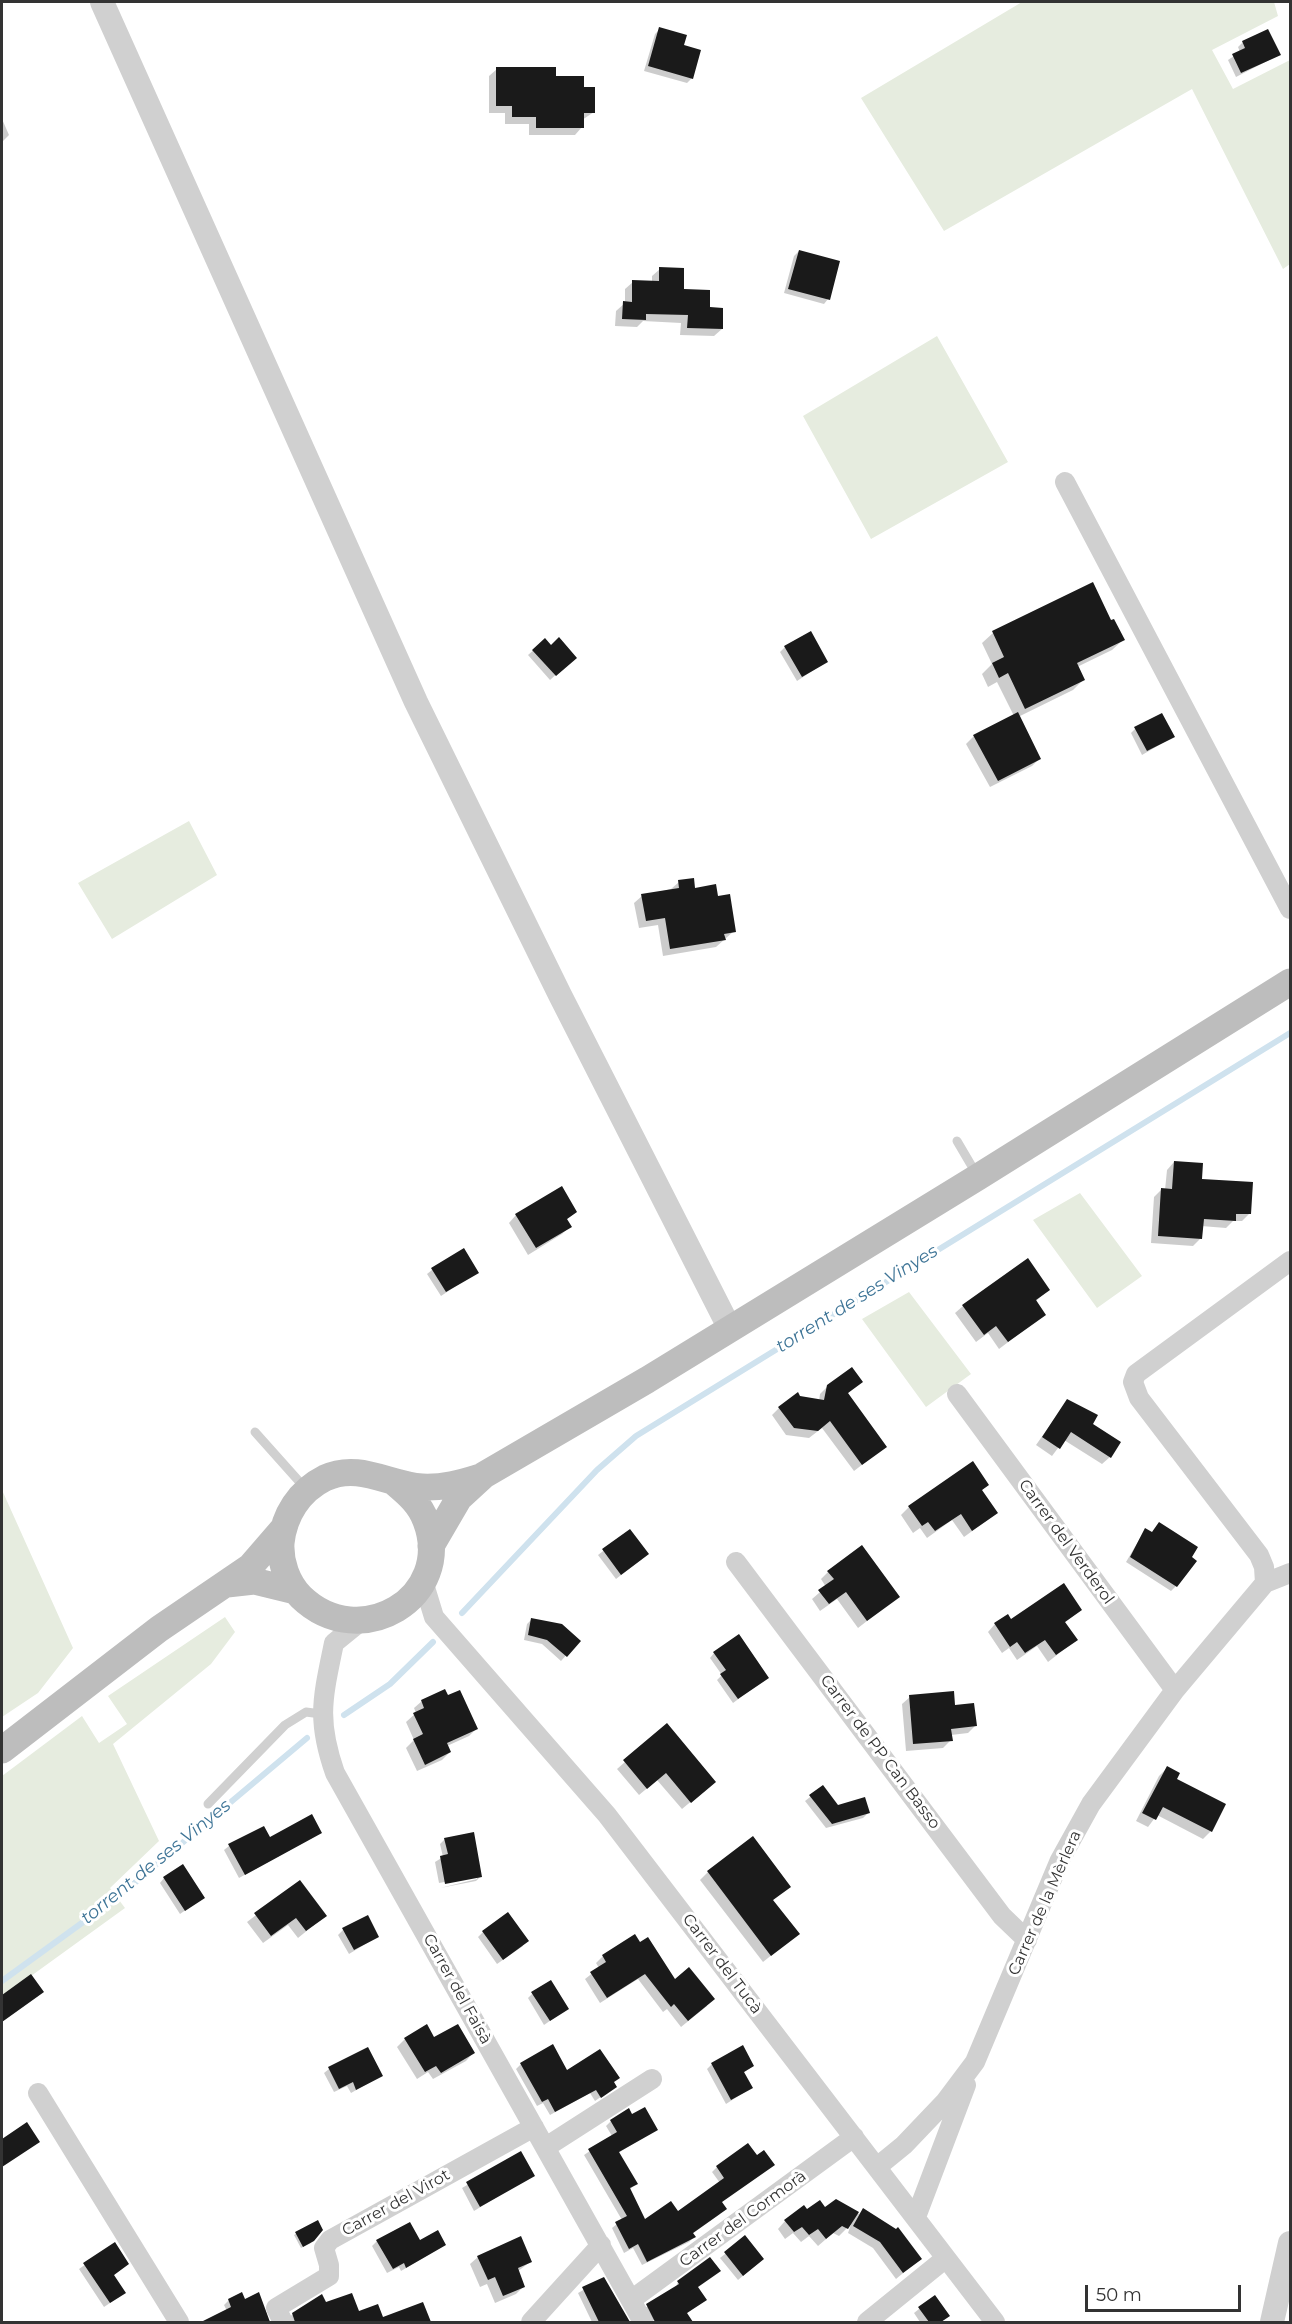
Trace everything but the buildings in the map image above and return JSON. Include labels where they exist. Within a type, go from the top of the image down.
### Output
[{"type":"main road","points":[[227,1584],[254,1581],[304,1600],[337,1619],[361,1621],[378,1618],[393,1611],[412,1596],[423,1581],[431,1546],[459,1498],[484,1476],[978,1177],[1290,982]]},
{"type":"main road","points":[[2,1750],[159,1629],[250,1567],[282,1530],[291,1508],[306,1490],[326,1478],[349,1472],[373,1473],[395,1483],[414,1499],[427,1521],[431,1546]]},
{"type":"main road","points":[[395,1483],[436,1487],[484,1476]]},
{"type":"main road","points":[[282,1530],[281,1552],[285,1573],[304,1600]]},
{"type":"street","points":[[102,2],[416,702],[560,995],[730,1329]]},
{"type":"street","points":[[1065,482],[1290,909]]},
{"type":"street","points":[[1265,1583],[1264,1567],[1259,1556],[1139,1398],[1133,1382],[1136,1374],[1290,1261]]},
{"type":"street","name":"Carrer del Verderol","points":[[957,1394],[1174,1690]]},
{"type":"street","name":"Carrer de PP Can Basso","points":[[736,1562],[1002,1916],[1027,1940]]},
{"type":"street","name":"Carrer de la Mèrlera","points":[[877,2167],[904,2145],[945,2102],[975,2062],[1060,1860],[1091,1804],[1174,1690],[1265,1583],[1290,1573]]},
{"type":"street","name":"Carrer del Tucà","points":[[423,1581],[434,1617],[608,1815],[995,2322]]},
{"type":"street","points":[[304,1600],[334,1643],[361,1621]]},
{"type":"street","points":[[393,1611],[434,1617]]},
{"type":"street","name":"Carrer del Faisà","points":[[334,1643],[321,1714],[325,1745],[335,1773],[643,2322]]},
{"type":"street","points":[[916,2217],[975,2062]]},
{"type":"street","points":[[546,2147],[652,2079]]},
{"type":"street","points":[[38,2093],[179,2322]]},
{"type":"street","name":"Carrer del Virot","points":[[283,2322],[276,2308],[329,2276],[329,2265],[324,2248],[330,2240],[534,2127]]},
{"type":"street","name":"Carrer del Cormorà","points":[[631,2300],[854,2138]]},
{"type":"street","points":[[1272,2322],[1290,2243]]},
{"type":"street","points":[[531,2322],[601,2245]]},
{"type":"street","points":[[867,2322],[946,2258]]},
{"type":"lane","points":[[957,1141],[978,1177]]},
{"type":"lane","points":[[255,1432],[306,1490]]},
{"type":"lane","points":[[208,1804],[285,1725],[306,1712],[321,1714]]},
{"type":"shaded area","points":[[1022,2],[1274,2],[1278,16],[1212,50],[1233,89],[1290,60],[1290,264],[1283,269],[1192,89],[944,231],[861,98]]},
{"type":"shaded area","points":[[937,336],[1008,462],[871,539],[803,416]]},
{"type":"shaded area","points":[[189,821],[217,875],[112,939],[78,883]]},
{"type":"shaded area","points":[[1080,1193],[1142,1276],[1097,1308],[1033,1220]]},
{"type":"shaded area","points":[[909,1292],[971,1374],[926,1407],[862,1319]]},
{"type":"shaded area","points":[[2,1490],[73,1648],[38,1693],[2,1717]]},
{"type":"shaded area","points":[[225,1617],[235,1632],[211,1664],[113,1744],[159,1841],[110,1888],[125,1908],[2,1997],[2,1776],[82,1716],[99,1743],[127,1724],[108,1696]]},
{"type":"waterway","name":"torrent de ses Vinyes","points":[[462,1613],[597,1470],[636,1436],[1290,1033]]},
{"type":"waterway","name":"torrent de ses Vinyes","points":[[344,1715],[390,1684],[433,1642]]},
{"type":"waterway","name":"torrent de ses Vinyes","points":[[2,1981],[119,1896],[307,1738]]}]
